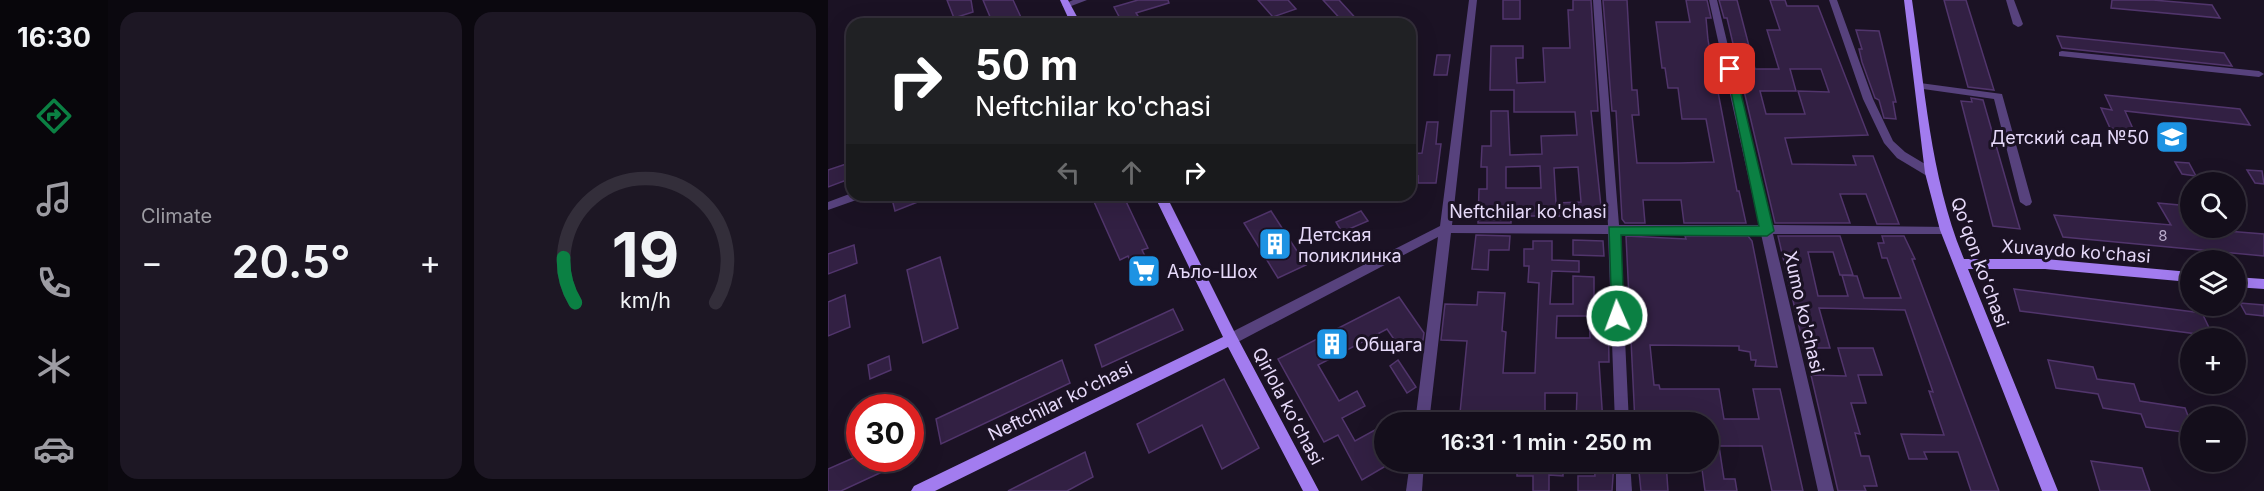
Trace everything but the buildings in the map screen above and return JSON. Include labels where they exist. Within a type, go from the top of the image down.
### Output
[{"type":"street","points":[[1073,18],[1065,3],[1083,0]]},
{"type":"street","points":[[1423,412],[1473,0]]},
{"type":"street","points":[[1598,0],[1614,230],[1622,412]]},
{"type":"street","name":"Xumo ko'chasi","points":[[1713,0],[1826,491]]},
{"type":"street","points":[[1833,0],[1868,99],[1889,143],[1901,155],[1931,173]]},
{"type":"street","name":"Qoʻqon koʻchasi","points":[[1908,0],[1931,173],[1946,230],[2050,491]]},
{"type":"street","points":[[2010,0],[2018,24]]},
{"type":"street","points":[[2062,54],[2259,74]]},
{"type":"street","points":[[1920,86],[1998,96],[2026,202]]},
{"type":"street","points":[[828,206],[846,199]]},
{"type":"street","name":"Qirlola koʻchasi","points":[[1163,201],[1231,339],[1311,491]]},
{"type":"street","name":"Neftchilar ko'chasi","points":[[919,491],[1231,339],[1444,229],[1946,230]]},
{"type":"street","name":"Xuvaydo ko'chasi","points":[[1959,264],[2045,264],[2180,276]]},
{"type":"street","points":[[2246,283],[2264,284]]},
{"type":"street","points":[[1414,491],[1416,472]]},
{"type":"street","points":[[1623,472],[1624,491]]},
{"type":"place","name":"Детский сад №50","points":[[2172,137]]},
{"type":"place","name":"Детская поликлинка","points":[[1275,244]]},
{"type":"place","name":"Аъло-Шох","points":[[1144,271]]},
{"type":"place","name":"Общага","points":[[1332,344]]},
{"type":"route","points":[[1617,316],[1614,230],[1767,231],[1730,69]]}]
